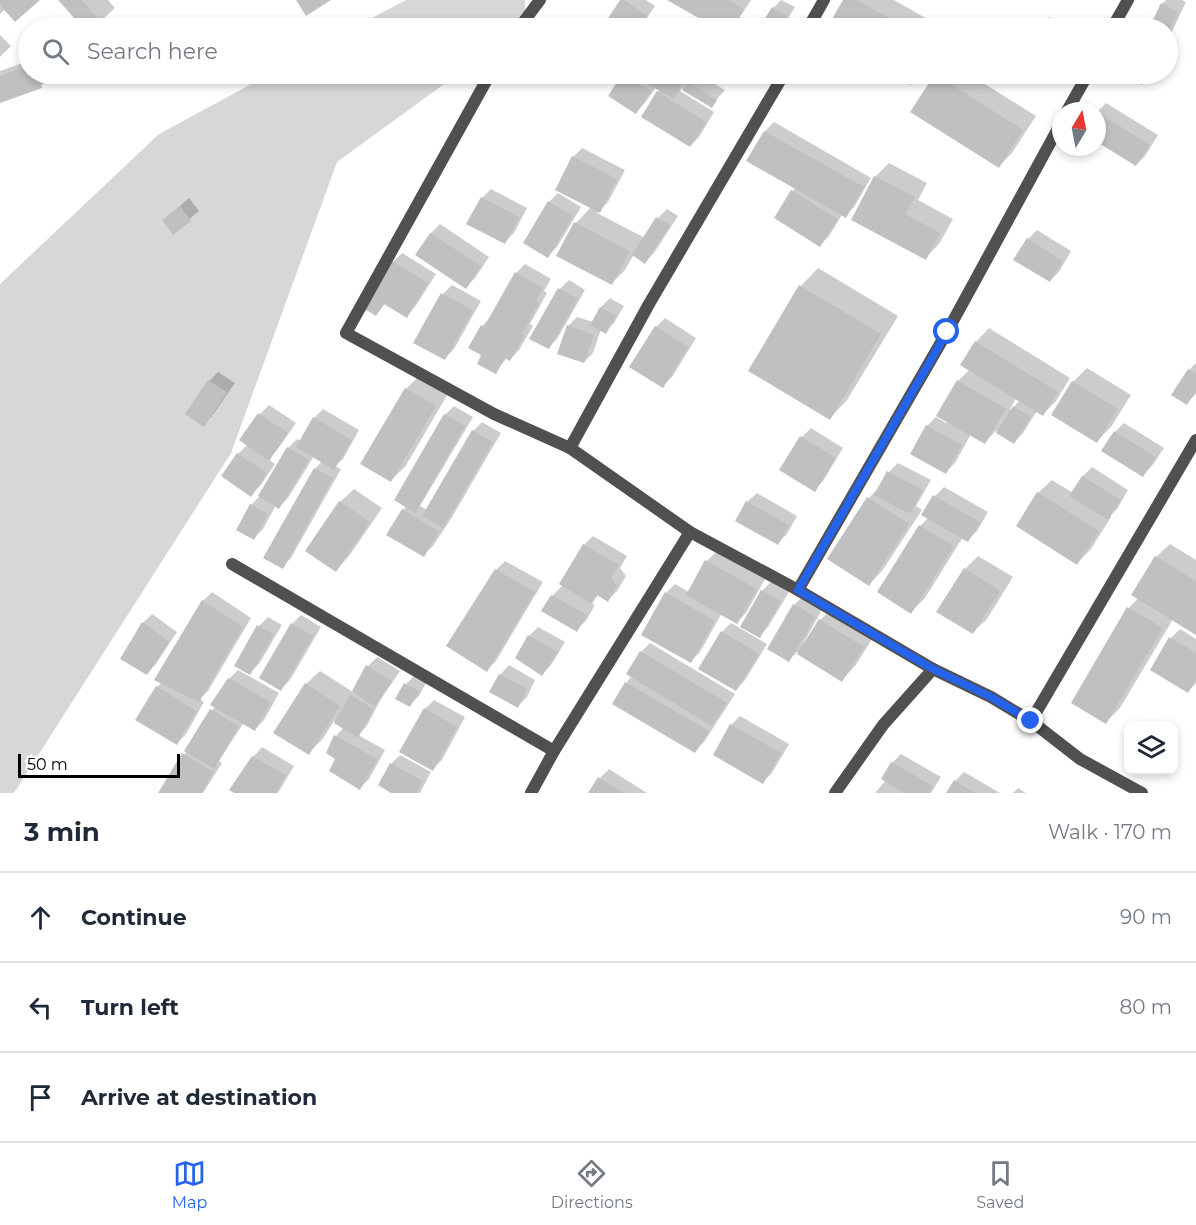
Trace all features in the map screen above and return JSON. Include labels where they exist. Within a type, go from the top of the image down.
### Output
[{"type":"street","points":[[526,18],[540,0]]},
{"type":"street","points":[[814,18],[824,0]]},
{"type":"street","points":[[1118,18],[1128,0]]},
{"type":"street","points":[[484,84],[346,333],[494,414],[570,448],[690,531],[798,590],[933,669],[991,697],[1031,721],[1080,759],[1142,793]]},
{"type":"street","points":[[570,448],[649,304],[778,84]]},
{"type":"street","points":[[1073,102],[1083,84]]},
{"type":"street","points":[[798,590],[947,332],[1052,140]]},
{"type":"street","points":[[1031,721],[1196,441]]},
{"type":"street","points":[[531,793],[554,751],[690,531]]},
{"type":"street","points":[[232,564],[554,751]]},
{"type":"street","points":[[835,793],[883,725],[933,669]]},
{"type":"shaded area","points":[[406,0],[525,0],[525,18],[372,18]]},
{"type":"shaded area","points":[[252,84],[444,84],[337,162],[231,453],[14,793],[0,793],[0,284],[159,134]]},
{"type":"building","points":[[0,0],[40,0],[15,22],[0,5]]},
{"type":"building","points":[[58,0],[82,0],[98,18],[74,18]]},
{"type":"building","points":[[296,0],[331,0],[306,16]]},
{"type":"building","points":[[620,0],[624,0],[647,16],[646,18],[608,18]]},
{"type":"building","points":[[667,0],[728,0],[744,9],[738,18],[698,18]]},
{"type":"building","points":[[843,0],[857,0],[888,18],[833,18]]},
{"type":"building","points":[[1161,3],[1178,12],[1175,18],[1154,18]]},
{"type":"building","points":[[772,7],[787,16],[786,18],[765,18]]},
{"type":"building","points":[[18,70],[18,84],[41,84],[42,88],[0,103],[0,76]]},
{"type":"building","points":[[616,84],[639,84],[651,91],[636,114],[608,96]]},
{"type":"building","points":[[647,84],[683,84],[674,99]]},
{"type":"building","points":[[686,84],[691,84],[717,100],[712,108],[682,90]]},
{"type":"building","points":[[928,84],[951,84],[1023,130],[999,168],[910,112]]},
{"type":"building","points":[[657,91],[706,122],[690,147],[641,117]]},
{"type":"building","points":[[1106,118],[1150,145],[1136,166],[1106,148]]},
{"type":"building","points":[[764,131],[864,187],[846,218],[746,161]]},
{"type":"building","points":[[572,156],[617,179],[600,213],[555,190]]},
{"type":"building","points":[[874,176],[915,197],[905,214],[940,233],[926,260],[851,220]]},
{"type":"building","points":[[791,190],[838,219],[820,247],[774,218]]},
{"type":"building","points":[[481,197],[519,217],[505,244],[466,224]]},
{"type":"building","points":[[548,201],[573,216],[548,258],[523,243]]},
{"type":"building","points":[[180,206],[191,221],[173,235],[162,220]]},
{"type":"building","points":[[656,217],[670,225],[645,264],[632,255]]},
{"type":"building","points":[[574,222],[630,251],[612,285],[556,256]]},
{"type":"building","points":[[430,233],[481,266],[466,289],[415,255]]},
{"type":"building","points":[[1027,238],[1063,261],[1050,282],[1013,260]]},
{"type":"building","points":[[392,261],[428,283],[407,318],[384,304],[376,316],[363,308]]},
{"type":"building","points":[[515,272],[543,288],[536,301],[539,303],[522,334],[525,335],[510,361],[505,358],[496,374],[477,364],[481,355],[468,348],[481,325],[484,327]]},
{"type":"building","points":[[799,285],[881,334],[830,420],[748,371]]},
{"type":"building","points":[[558,288],[578,299],[549,349],[529,339]]},
{"type":"building","points":[[441,293],[473,310],[445,360],[413,343]]},
{"type":"building","points":[[600,307],[616,316],[606,334],[590,325]]},
{"type":"building","points":[[567,325],[594,335],[584,363],[557,354]]},
{"type":"building","points":[[655,326],[688,347],[663,388],[629,367]]},
{"type":"building","points":[[975,341],[1058,392],[1043,416],[960,365]]},
{"type":"building","points":[[1188,369],[1196,374],[1196,391],[1187,405],[1171,395]]},
{"type":"building","points":[[208,380],[227,392],[204,427],[185,414]]},
{"type":"building","points":[[957,380],[1006,409],[985,444],[936,416]]},
{"type":"building","points":[[1072,381],[1118,409],[1097,443],[1051,415]]},
{"type":"building","points":[[405,388],[436,406],[391,482],[360,464]]},
{"type":"building","points":[[1013,406],[1031,417],[1014,444],[996,433]]},
{"type":"building","points":[[258,413],[288,433],[269,461],[239,440]]},
{"type":"building","points":[[444,414],[465,426],[415,513],[394,500]]},
{"type":"building","points":[[313,417],[352,440],[334,470],[296,447]]},
{"type":"building","points":[[926,425],[962,445],[946,474],[910,454]]},
{"type":"building","points":[[472,430],[493,442],[443,528],[422,516]]},
{"type":"building","points":[[1114,431],[1156,457],[1143,477],[1101,451]]},
{"type":"building","points":[[800,436],[836,458],[815,492],[779,470]]},
{"type":"building","points":[[287,447],[309,460],[279,509],[258,496]]},
{"type":"building","points":[[237,453],[267,473],[251,497],[221,476]]},
{"type":"building","points":[[314,468],[333,478],[283,569],[263,558]]},
{"type":"building","points":[[887,471],[923,490],[910,514],[874,495]]},
{"type":"building","points":[[1082,476],[1121,500],[1108,520],[1069,496]]},
{"type":"building","points":[[1037,492],[1099,531],[1077,565],[1016,526]]},
{"type":"building","points":[[933,495],[980,522],[968,542],[921,515]]},
{"type":"building","points":[[867,497],[909,524],[869,586],[827,559]]},
{"type":"building","points":[[339,501],[370,522],[336,572],[305,551]]},
{"type":"building","points":[[746,501],[789,525],[778,545],[735,521]]},
{"type":"building","points":[[250,504],[268,514],[254,540],[236,530]]},
{"type":"building","points":[[402,509],[439,531],[424,557],[386,535]]},
{"type":"building","points":[[919,525],[954,546],[911,614],[877,592]]},
{"type":"building","points":[[583,544],[619,565],[611,578],[617,586],[608,602],[597,595],[592,604],[559,584]]},
{"type":"building","points":[[1155,556],[1196,581],[1196,635],[1131,595]]},
{"type":"building","points":[[705,560],[757,589],[737,624],[686,595]]},
{"type":"building","points":[[964,568],[1000,591],[973,634],[936,612]]},
{"type":"building","points":[[495,569],[535,592],[487,672],[446,646]]},
{"type":"building","points":[[761,590],[781,601],[760,638],[740,627]]},
{"type":"building","points":[[665,592],[715,621],[691,663],[641,635]]},
{"type":"building","points":[[551,595],[587,615],[577,632],[541,611]]},
{"type":"building","points":[[202,600],[243,627],[199,702],[154,680]]},
{"type":"building","points":[[793,604],[815,617],[789,662],[767,649]]},
{"type":"building","points":[[1127,607],[1163,628],[1106,724],[1071,703]]},
{"type":"building","points":[[819,619],[864,647],[842,682],[797,654]]},
{"type":"building","points":[[142,622],[169,642],[147,675],[120,659]]},
{"type":"building","points":[[291,623],[313,636],[281,691],[259,678]]},
{"type":"building","points":[[257,625],[274,634],[250,675],[234,666]]},
{"type":"building","points":[[721,631],[759,654],[736,691],[698,669]]},
{"type":"building","points":[[528,635],[558,652],[542,676],[515,658]]},
{"type":"building","points":[[1169,637],[1196,653],[1196,680],[1188,693],[1150,670]]},
{"type":"building","points":[[640,651],[727,703],[712,726],[626,674]]},
{"type":"building","points":[[366,665],[392,681],[375,707],[352,691]]},
{"type":"building","points":[[499,674],[527,689],[518,708],[489,692]]},
{"type":"building","points":[[228,678],[271,702],[255,731],[210,705]]},
{"type":"building","points":[[625,682],[709,731],[695,753],[612,704]]},
{"type":"building","points":[[305,683],[340,706],[309,755],[273,733]]},
{"type":"building","points":[[404,683],[419,691],[410,707],[395,699]]},
{"type":"building","points":[[156,686],[196,711],[177,745],[135,720]]},
{"type":"building","points":[[350,695],[374,709],[358,738],[334,723]]},
{"type":"building","points":[[424,708],[457,727],[433,771],[399,752]]},
{"type":"building","points":[[210,709],[239,726],[214,769],[184,751]]},
{"type":"building","points":[[730,724],[781,753],[763,784],[713,755]]},
{"type":"building","points":[[334,735],[377,759],[360,790],[329,771],[335,759],[326,753]]},
{"type":"building","points":[[182,753],[214,772],[201,793],[158,793]]},
{"type":"building","points":[[252,756],[286,775],[276,793],[234,793],[229,790]]},
{"type":"building","points":[[891,762],[933,786],[929,793],[904,793],[881,779]]},
{"type":"building","points":[[390,763],[423,781],[417,793],[391,793],[378,785]]},
{"type":"building","points":[[598,777],[624,793],[588,793]]},
{"type":"building","points":[[954,780],[975,793],[946,793]]},
{"type":"route","points":[[947,332],[798,590],[933,669],[991,697],[1031,721]]}]
